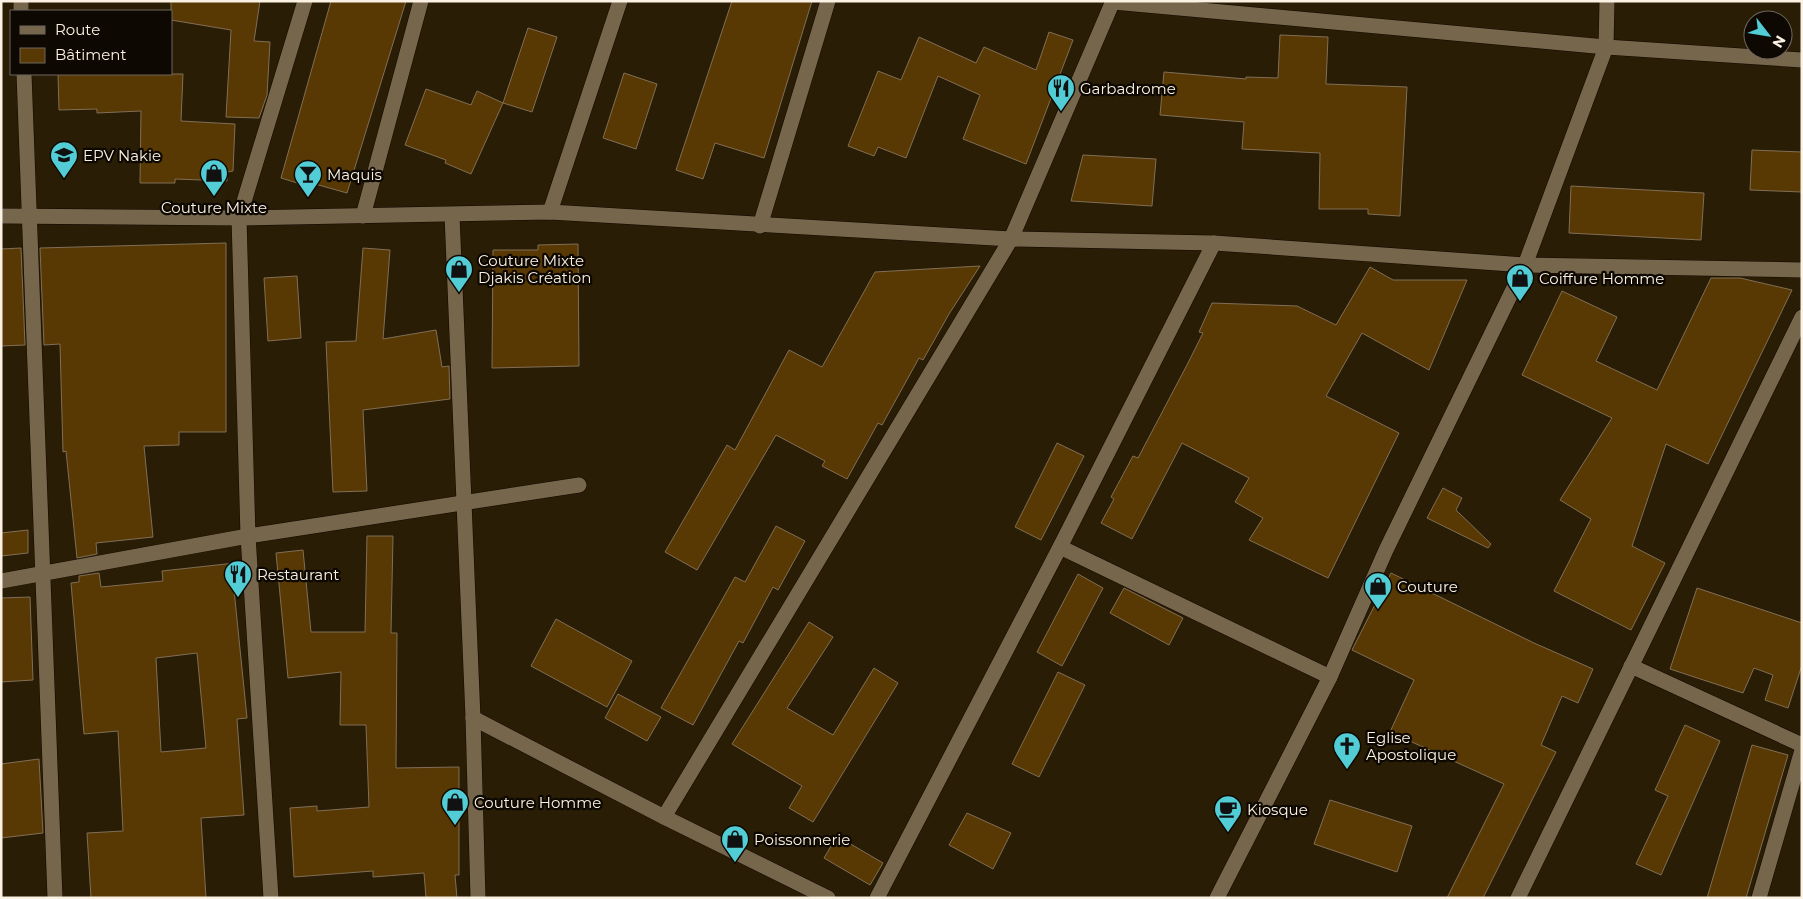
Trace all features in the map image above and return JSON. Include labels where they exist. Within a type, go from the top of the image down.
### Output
[{"type":"street","points":[[271,898],[248,536],[238,218],[304,1]]},
{"type":"street","points":[[363,216],[421,1]]},
{"type":"street","points":[[550,212],[620,1]]},
{"type":"street","points":[[760,226],[828,1]]},
{"type":"street","points":[[664,817],[1011,239],[1113,1],[1606,47],[1802,60]]},
{"type":"street","points":[[1217,898],[1330,677],[1390,541],[1525,265],[1606,47],[1607,1]]},
{"type":"street","points":[[24,75],[55,898]]},
{"type":"street","points":[[1,216],[238,218],[550,212],[760,226],[1011,239],[1214,243],[1525,265],[1802,270]]},
{"type":"street","points":[[452,215],[473,718],[478,898]]},
{"type":"street","points":[[877,898],[1060,547],[1214,243]]},
{"type":"street","points":[[1518,898],[1802,318]]},
{"type":"street","points":[[1,581],[248,536],[579,485]]},
{"type":"street","points":[[1060,547],[1330,677]]},
{"type":"street","points":[[1631,666],[1802,745]]},
{"type":"street","points":[[473,718],[664,817],[828,898]]},
{"type":"street","points":[[1760,898],[1802,750]]},
{"type":"building","points":[[171,1],[260,1],[254,41],[270,42],[267,95],[259,118],[226,117],[231,30],[172,20]]},
{"type":"building","points":[[331,1],[406,1],[347,193],[308,182],[307,186],[281,178]]},
{"type":"building","points":[[732,1],[812,1],[764,158],[715,143],[703,179],[676,170]]},
{"type":"building","points":[[528,28],[557,37],[532,112],[503,103]]},
{"type":"building","points":[[1049,32],[1073,40],[1026,164],[963,139],[980,95],[938,76],[906,158],[878,147],[874,156],[848,146],[878,71],[901,80],[919,37],[976,63],[984,47],[1036,70]]},
{"type":"building","points":[[1280,35],[1328,37],[1326,84],[1407,87],[1400,216],[1368,214],[1368,209],[1319,209],[1320,153],[1242,149],[1244,122],[1160,115],[1164,72],[1246,79],[1246,77],[1278,78]]},
{"type":"building","points":[[624,73],[657,84],[636,149],[603,138]]},
{"type":"building","points":[[183,74],[181,121],[235,124],[233,171],[227,172],[227,181],[175,179],[175,183],[140,183],[141,111],[97,113],[97,109],[59,110],[58,75]]},
{"type":"building","points":[[426,89],[471,105],[477,91],[503,103],[471,174],[445,163],[446,160],[405,145]]},
{"type":"building","points":[[1752,150],[1802,152],[1802,192],[1750,190]]},
{"type":"building","points":[[1083,155],[1156,159],[1152,206],[1071,201]]},
{"type":"building","points":[[1571,186],[1704,193],[1701,240],[1569,233]]},
{"type":"building","points":[[226,243],[226,432],[179,432],[179,445],[144,446],[153,537],[96,543],[97,554],[77,558],[66,451],[63,452],[60,344],[44,345],[40,248]]},
{"type":"building","points":[[578,244],[579,366],[492,368],[493,250],[538,250],[538,245]]},
{"type":"building","points":[[21,248],[25,345],[1,346],[1,249]]},
{"type":"building","points":[[363,248],[390,250],[383,339],[436,330],[442,367],[449,366],[450,399],[363,410],[367,491],[333,492],[326,342],[356,341]]},
{"type":"building","points":[[980,266],[949,314],[923,360],[919,358],[882,425],[878,423],[847,479],[822,466],[825,461],[776,435],[697,570],[665,552],[727,445],[735,450],[789,350],[822,367],[875,272]]},
{"type":"building","points":[[1370,267],[1393,280],[1467,280],[1429,370],[1362,333],[1326,396],[1399,433],[1328,578],[1249,540],[1263,518],[1235,502],[1249,478],[1182,443],[1132,539],[1101,523],[1114,499],[1111,497],[1133,456],[1138,458],[1188,363],[1203,333],[1199,332],[1212,303],[1297,306],[1336,325]]},
{"type":"building","points":[[297,276],[301,338],[268,341],[264,278]]},
{"type":"building","points":[[1711,278],[1740,278],[1792,290],[1708,464],[1666,444],[1632,546],[1665,563],[1631,630],[1554,591],[1591,519],[1560,500],[1612,418],[1522,375],[1562,291],[1617,317],[1596,361],[1657,390]]},
{"type":"building","points":[[1057,443],[1084,456],[1041,540],[1015,527]]},
{"type":"building","points":[[1443,488],[1462,498],[1456,510],[1491,544],[1488,548],[1427,518]]},
{"type":"building","points":[[776,526],[805,541],[778,590],[773,587],[743,643],[739,641],[693,725],[661,708],[735,577],[745,582]]},
{"type":"building","points":[[28,530],[28,553],[1,556],[1,533]]},
{"type":"building","points":[[367,536],[393,536],[391,633],[397,633],[396,768],[459,767],[459,875],[455,875],[457,898],[426,898],[424,873],[373,877],[373,871],[294,877],[290,808],[317,806],[317,811],[369,807],[366,725],[340,725],[341,672],[288,678],[276,553],[303,550],[311,632],[365,632]]},
{"type":"building","points":[[235,563],[238,590],[234,590],[247,718],[237,719],[244,815],[201,818],[206,898],[91,898],[87,833],[123,831],[118,731],[84,734],[71,583],[79,582],[79,576],[99,573],[101,587],[163,581],[162,571]],"holes":[[[197,653],[206,748],[161,752],[156,658]]]},
{"type":"building","points":[[1391,573],[1534,643],[1593,669],[1578,703],[1562,696],[1541,745],[1556,752],[1483,898],[1447,898],[1504,784],[1390,732],[1414,680],[1352,650]]},
{"type":"building","points":[[1078,574],[1103,588],[1062,666],[1037,652]]},
{"type":"building","points":[[1124,588],[1183,618],[1169,645],[1110,613]]},
{"type":"building","points":[[1697,588],[1802,623],[1802,665],[1788,708],[1765,700],[1773,675],[1754,668],[1743,693],[1670,669]]},
{"type":"building","points":[[30,597],[33,680],[1,682],[1,598]]},
{"type":"building","points":[[556,619],[632,661],[607,707],[531,666]]},
{"type":"building","points":[[809,622],[833,637],[787,708],[833,735],[874,668],[898,683],[813,822],[789,808],[802,786],[732,744]]},
{"type":"building","points":[[1058,672],[1085,685],[1039,777],[1012,764]]},
{"type":"building","points":[[618,694],[661,717],[647,741],[605,718]]},
{"type":"building","points":[[1685,725],[1720,741],[1661,875],[1636,864],[1668,796],[1655,790]]},
{"type":"building","points":[[1752,745],[1788,755],[1746,898],[1707,898]]},
{"type":"building","points":[[39,759],[43,833],[1,838],[1,764]]},
{"type":"building","points":[[1330,800],[1412,826],[1397,872],[1314,844]]},
{"type":"building","points":[[967,813],[1011,833],[993,869],[949,845]]},
{"type":"building","points":[[837,836],[883,863],[870,885],[824,858]]},
{"type":"place","name":"Garbadrome","points":[[1061,112]]},
{"type":"place","name":"EPV Nakie","points":[[64,179]]},
{"type":"place","name":"Couture Mixte","points":[[214,197]]},
{"type":"place","name":"Maquis","points":[[308,198]]},
{"type":"place","name":"Couture Mixte Djakis Création","points":[[459,293]]},
{"type":"place","name":"Coiffure Homme","points":[[1520,302]]},
{"type":"place","name":"Restaurant","points":[[238,598]]},
{"type":"place","name":"Couture","points":[[1378,610]]},
{"type":"place","name":"Eglise Apostolique","points":[[1347,770]]},
{"type":"place","name":"Couture Homme","points":[[455,826]]},
{"type":"place","name":"Kiosque","points":[[1228,833]]},
{"type":"place","name":"Poissonnerie","points":[[735,863]]}]
